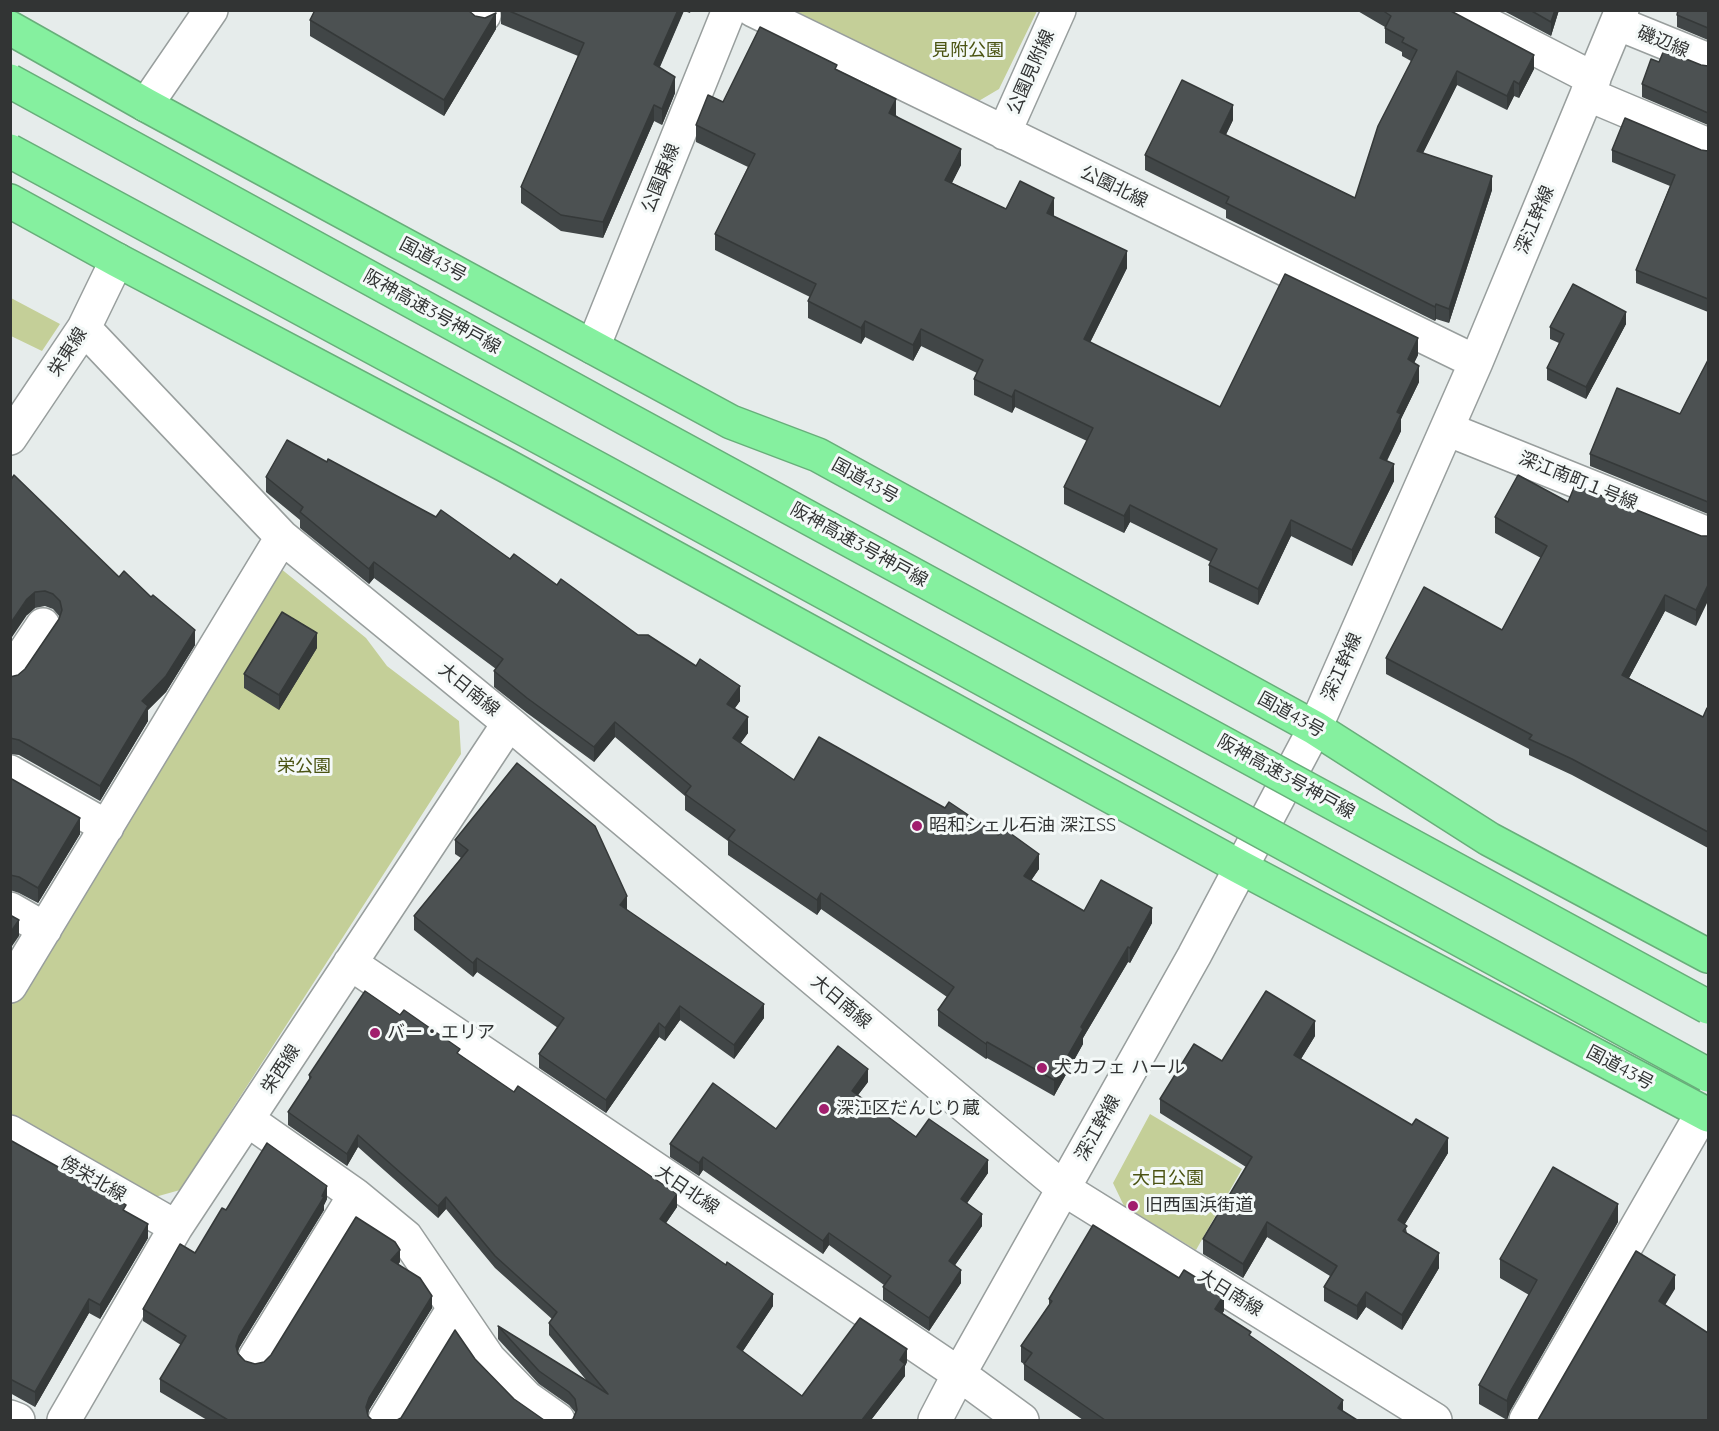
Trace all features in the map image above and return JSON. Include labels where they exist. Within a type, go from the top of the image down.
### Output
[{"type":"highway","name":"国道43号","points":[[10,28],[146,105],[731,422],[818,455],[1315,728],[1489,839],[1708,956]]},
{"type":"highway","name":"阪神高速3号神戸線","points":[[10,81],[1708,1007]]},
{"type":"highway","points":[[10,151],[625,483],[1708,1075]]},
{"type":"highway","name":"国道43号","points":[[10,201],[505,465],[1240,867],[1706,1113]]},
{"type":"street","points":[[146,105],[211,10]]},
{"type":"street","name":"公園東線","points":[[593,347],[729,10]]},
{"type":"street","name":"公園北線","points":[[753,10],[1476,362]]},
{"type":"street","name":"公園見附線","points":[[1004,133],[1059,10]]},
{"type":"street","points":[[1460,10],[1590,86],[1708,145]]},
{"type":"street","name":"深江幹線","points":[[934,1420],[1194,956],[1315,728],[1476,362],[1619,17]]},
{"type":"street","name":"磯辺線","points":[[1619,17],[1708,60]]},
{"type":"street","name":"栄東線","points":[[10,438],[84,328],[117,260]]},
{"type":"street","name":"大日南線","points":[[84,328],[282,537],[509,723],[1064,1189],[1435,1420]]},
{"type":"street","name":"深江南町１号線","points":[[1447,429],[1708,534]]},
{"type":"street","points":[[10,986],[282,537]]},
{"type":"street","points":[[10,674],[43,625]]},
{"type":"street","name":"栄西線","points":[[64,1420],[176,1227],[509,723]]},
{"type":"street","points":[[10,772],[107,827]]},
{"type":"street","points":[[10,909],[45,929]]},
{"type":"street","name":"大日北線","points":[[350,963],[958,1374],[1022,1420]]},
{"type":"street","points":[[1526,1420],[1706,1113]]},
{"type":"street","points":[[248,1120],[355,1195],[406,1237],[521,1409],[558,1420]]},
{"type":"street","name":"傍栄北線","points":[[10,1132],[176,1227]]},
{"type":"street","points":[[255,1358],[355,1195]]},
{"type":"street","points":[[386,1420],[454,1308]]},
{"type":"street","points":[[10,1417],[18,1420]]},
{"type":"green space","name":"見附公園","points":[[795,11],[1037,11],[999,89],[977,102]]},
{"type":"green space","points":[[11,298],[60,324],[42,351],[11,336]]},
{"type":"green space","name":"栄公園","points":[[280,568],[366,638],[387,666],[459,721],[461,754],[180,1190],[155,1197],[11,1114],[10,1008]]},
{"type":"green space","name":"大日公園","points":[[1150,1114],[1242,1169],[1196,1250],[1124,1206],[1113,1183]]},
{"type":"building","points":[[315,10],[468,10],[475,16],[485,18],[496,13],[444,100],[310,20]]},
{"type":"building","points":[[507,10],[678,10],[654,64],[675,77],[662,109],[654,105],[603,222],[561,215],[521,187],[584,43]]},
{"type":"building","points":[[1382,10],[1449,10],[1534,55],[1519,84],[1514,81],[1507,96],[1457,71],[1417,151],[1492,176],[1449,309],[1436,304],[1435,307],[1226,203],[1229,197],[1145,155],[1182,80],[1233,105],[1220,132],[1355,198],[1378,126],[1417,50],[1402,42],[1404,38],[1385,28],[1391,16]]},
{"type":"building","points":[[1530,10],[1555,10],[1551,22]]},
{"type":"building","points":[[1678,10],[1708,10],[1708,28],[1677,15]]},
{"type":"building","points":[[760,27],[837,65],[835,69],[896,99],[889,113],[961,149],[945,180],[1006,209],[1020,181],[1054,198],[1047,213],[1127,251],[1084,339],[1220,407],[1285,274],[1418,338],[1408,359],[1419,366],[1397,412],[1401,414],[1380,458],[1394,464],[1352,550],[1291,520],[1258,589],[1209,565],[1217,549],[1130,505],[1124,516],[1064,487],[1093,428],[1015,390],[1012,397],[974,379],[983,360],[921,329],[913,345],[865,321],[861,328],[808,301],[816,284],[715,234],[755,154],[696,125],[708,95],[723,102]]},
{"type":"building","points":[[1664,50],[1708,66],[1708,113],[1642,84],[1651,59],[1659,62]]},
{"type":"building","points":[[1625,118],[1708,151],[1708,299],[1636,270],[1675,175],[1612,150]]},
{"type":"building","points":[[1573,284],[1626,312],[1586,387],[1547,368],[1564,334],[1550,327]]},
{"type":"building","points":[[1708,360],[1708,502],[1590,454],[1617,388],[1680,414]]},
{"type":"building","points":[[287,440],[327,462],[328,459],[436,517],[441,510],[510,559],[514,554],[557,585],[561,579],[638,635],[648,635],[696,666],[700,659],[740,686],[727,704],[748,717],[733,738],[794,780],[819,737],[945,808],[949,802],[998,835],[1003,828],[1039,854],[1024,876],[1084,911],[1101,880],[1152,908],[1081,1027],[1083,1029],[1054,1080],[987,1042],[986,1044],[938,1010],[954,987],[821,893],[817,900],[728,839],[735,830],[685,794],[691,786],[615,722],[594,747],[494,671],[503,659],[374,562],[369,569],[300,512],[303,507],[266,477]]},
{"type":"building","points":[[14,475],[119,577],[124,571],[151,597],[153,595],[195,630],[166,676],[142,701],[148,706],[100,786],[19,740],[10,738],[10,677],[18,675],[25,669],[59,619],[62,610],[60,601],[53,594],[45,591],[35,592],[27,599],[10,624],[10,481]]},
{"type":"building","points":[[1518,475],[1568,502],[1575,485],[1701,536],[1708,536],[1708,585],[1696,610],[1665,595],[1622,675],[1703,717],[1708,709],[1708,832],[1572,759],[1529,739],[1532,735],[1386,658],[1424,587],[1502,630],[1547,546],[1495,517]]},
{"type":"building","points":[[282,612],[317,633],[279,695],[244,674]]},
{"type":"building","points":[[517,763],[595,826],[627,896],[620,905],[764,1004],[734,1045],[680,1006],[665,1028],[659,1023],[606,1100],[539,1054],[564,1018],[477,958],[473,963],[414,916],[468,850],[455,840]]},
{"type":"building","points":[[10,778],[80,818],[38,888],[19,877],[10,875]]},
{"type":"building","points":[[10,915],[19,920],[10,933]]},
{"type":"building","points":[[365,991],[400,1015],[404,1010],[460,1049],[457,1053],[514,1092],[518,1086],[677,1194],[660,1219],[726,1265],[727,1262],[773,1294],[737,1347],[802,1396],[860,1318],[907,1349],[900,1360],[905,1364],[862,1420],[571,1420],[577,1410],[575,1399],[569,1392],[539,1371],[498,1326],[608,1394],[549,1323],[557,1312],[495,1256],[446,1197],[438,1206],[358,1135],[347,1154],[288,1112],[311,1077],[309,1075]]},
{"type":"building","points":[[1266,991],[1315,1021],[1294,1055],[1412,1125],[1416,1119],[1448,1138],[1398,1220],[1407,1226],[1403,1231],[1439,1253],[1402,1315],[1366,1292],[1357,1306],[1324,1287],[1337,1266],[1267,1222],[1243,1264],[1203,1239],[1252,1157],[1160,1099],[1194,1044],[1222,1061]]},
{"type":"building","points":[[838,1046],[868,1069],[852,1091],[916,1137],[929,1119],[988,1160],[961,1199],[982,1214],[949,1261],[961,1270],[929,1318],[883,1287],[891,1276],[829,1233],[823,1241],[703,1157],[699,1163],[670,1144],[713,1083],[776,1129]]},
{"type":"building","points":[[10,1140],[126,1205],[123,1210],[148,1224],[100,1305],[89,1299],[35,1392],[10,1379]]},
{"type":"building","points":[[267,1143],[327,1186],[322,1196],[324,1197],[239,1336],[236,1346],[238,1354],[245,1361],[255,1364],[264,1362],[271,1355],[356,1217],[395,1242],[400,1250],[391,1260],[420,1278],[432,1296],[369,1398],[366,1407],[368,1416],[372,1420],[228,1420],[160,1379],[186,1336],[143,1309],[180,1244],[195,1253],[222,1208],[226,1210]]},
{"type":"building","points":[[1553,1167],[1618,1204],[1510,1392],[1507,1401],[1479,1385],[1537,1280],[1500,1259]]},
{"type":"building","points":[[1093,1225],[1179,1278],[1184,1270],[1224,1295],[1215,1309],[1251,1332],[1249,1335],[1343,1400],[1338,1408],[1357,1420],[1105,1420],[1024,1364],[1032,1353],[1021,1346],[1052,1301],[1049,1299]]},
{"type":"building","points":[[1636,1251],[1675,1275],[1659,1301],[1708,1333],[1708,1420],[1538,1420]]},
{"type":"building","points":[[455,1330],[475,1359],[514,1399],[544,1420],[397,1420],[401,1418]]},
{"type":"place","name":"昭和シェル石油 深江SS","points":[[917,826]]},
{"type":"place","name":"バー・エリア","points":[[375,1033]]},
{"type":"place","name":"犬カフェ ハール","points":[[1042,1068]]},
{"type":"place","name":"深江区だんじり蔵","points":[[824,1109]]},
{"type":"place","name":"旧西国浜街道","points":[[1133,1206]]}]
